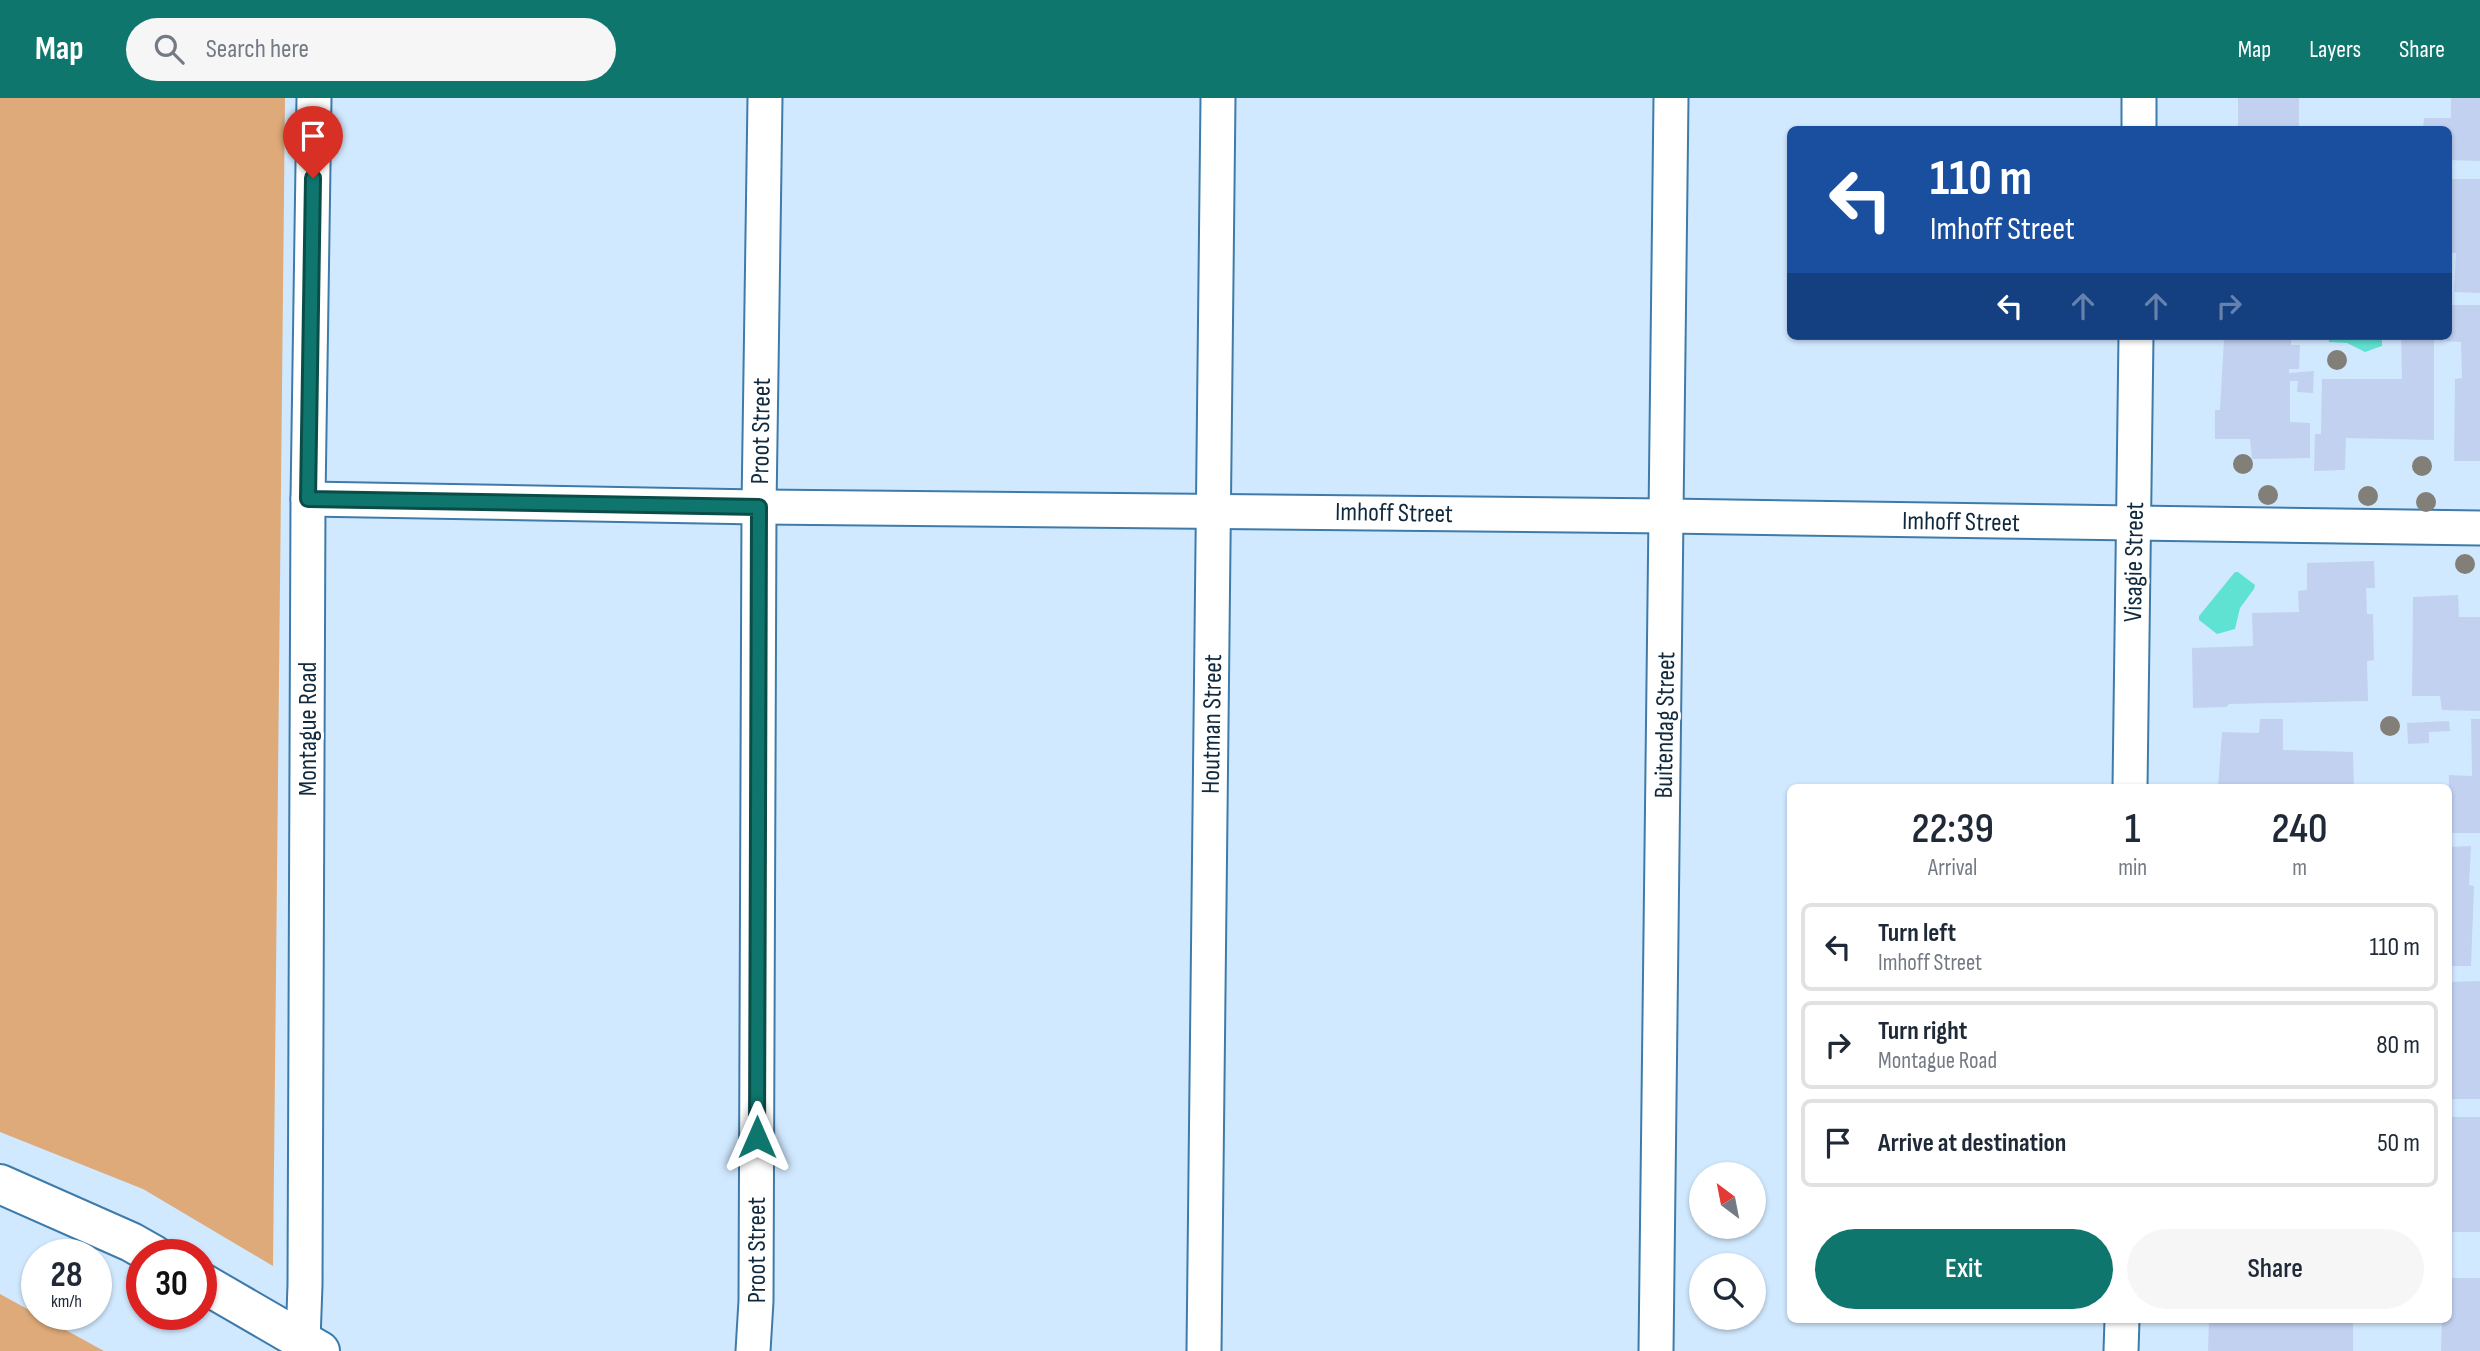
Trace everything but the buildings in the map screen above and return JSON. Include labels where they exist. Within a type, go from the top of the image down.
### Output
[{"type":"street","name":"Montague Road","points":[[312,1346],[305,1285],[308,499],[314,98]]},
{"type":"street","name":"Proot Street","points":[[753,1351],[756,1301],[759,507],[765,98]]},
{"type":"street","name":"Houtman Street","points":[[1204,1351],[1218,98]]},
{"type":"street","name":"Buitendag Street","points":[[1656,1351],[1671,98]]},
{"type":"street","points":[[2138,126],[2139,98]]},
{"type":"street","name":"Visagie Street","points":[[2130,784],[2136,340]]},
{"type":"street","name":"Imhoff Street","points":[[308,499],[2480,528]]},
{"type":"street","points":[[0,1184],[126,1240]]},
{"type":"street","points":[[217,1291],[312,1346]]},
{"type":"street","points":[[2121,1351],[2122,1323]]},
{"type":"shaded area","points":[[0,98],[285,98],[273,1266],[143,1189],[0,1132]]},
{"type":"shaded area","points":[[2382,340],[2382,346],[2365,352],[2347,343],[2329,342]]},
{"type":"shaded area","points":[[2235,572],[2255,585],[2254,589],[2240,608],[2235,629],[2217,634],[2199,620],[2199,616]]},
{"type":"shaded area","points":[[0,1294],[21,1306],[21,1330],[66,1330],[104,1351],[0,1351]]},
{"type":"route","points":[[313,178],[308,499],[759,507],[757,1137]]}]
